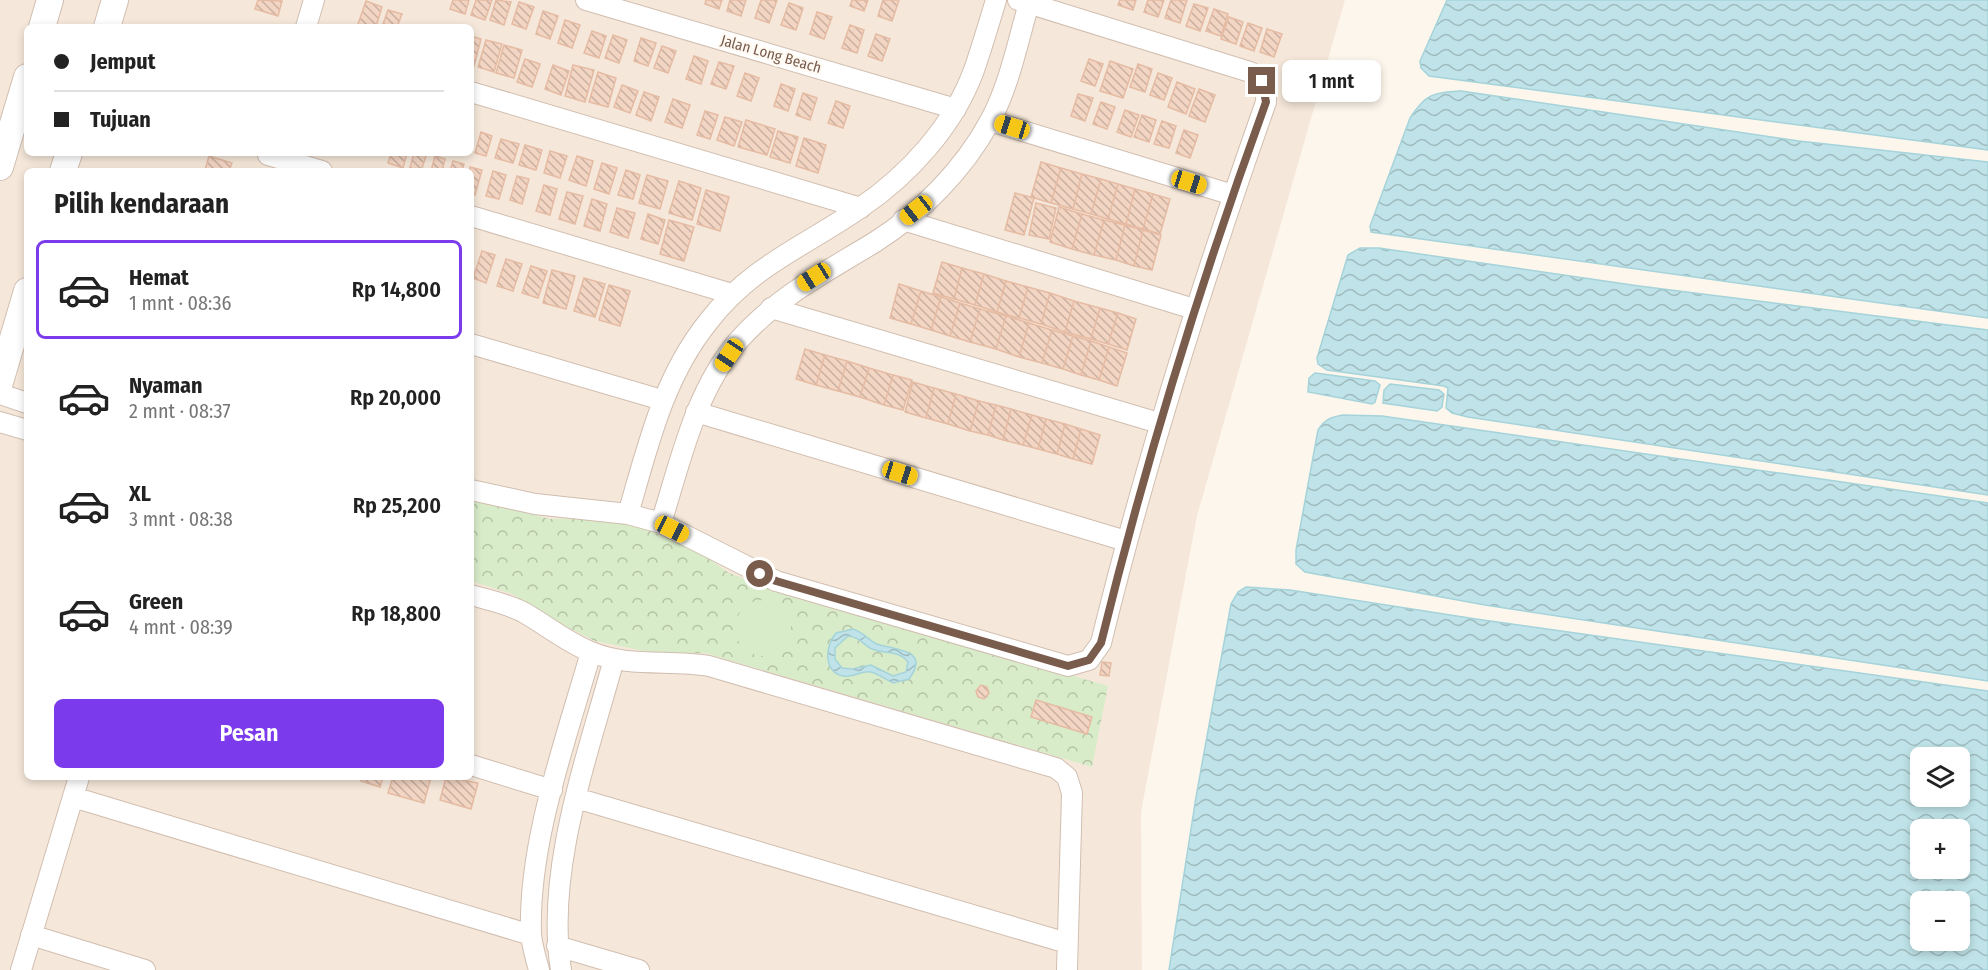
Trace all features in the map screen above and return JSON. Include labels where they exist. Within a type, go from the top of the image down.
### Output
[{"type":"street","points":[[43,24],[50,0]]},
{"type":"street","points":[[108,24],[115,0]]},
{"type":"street","points":[[307,24],[314,0]]},
{"type":"street","name":"Jalan Long Beach","points":[[586,0],[956,109]]},
{"type":"street","points":[[628,514],[662,400],[677,368],[707,322],[732,294],[759,270],[861,208],[902,175],[931,143],[956,109],[974,71],[996,0]]},
{"type":"street","points":[[474,491],[535,504],[628,514],[661,523],[776,581],[1068,666],[1089,660],[1101,643],[1126,541],[1159,423],[1194,309],[1266,102],[1262,81],[1250,72],[1026,1],[1006,81],[990,121],[960,165],[929,199],[877,240],[806,282],[771,308],[738,342],[710,382],[696,412],[661,523]]},
{"type":"street","points":[[0,167],[24,87]]},
{"type":"street","points":[[474,93],[861,208]]},
{"type":"street","points":[[990,121],[1233,195]]},
{"type":"street","points":[[266,160],[306,168]]},
{"type":"street","points":[[474,217],[732,294]]},
{"type":"street","points":[[903,220],[1194,309]]},
{"type":"street","points":[[2,369],[24,300]]},
{"type":"street","points":[[771,308],[1159,423]]},
{"type":"street","points":[[474,345],[662,400]]},
{"type":"street","points":[[0,394],[24,402]]},
{"type":"street","points":[[696,412],[1126,541]]},
{"type":"street","points":[[0,422],[24,429]]},
{"type":"street","points":[[474,596],[521,611],[553,633],[591,652],[614,659],[709,666],[1056,768],[1067,777],[1072,793],[1067,970]]},
{"type":"street","points":[[539,970],[531,935],[536,868],[552,790],[591,652]]},
{"type":"street","points":[[561,970],[557,946],[562,876],[576,798],[614,659]]},
{"type":"street","points":[[474,766],[552,790]]},
{"type":"street","points":[[21,970],[78,780]]},
{"type":"street","points":[[73,797],[531,935]]},
{"type":"street","points":[[576,798],[1067,943]]},
{"type":"street","points":[[31,935],[145,970]]},
{"type":"street","points":[[557,946],[639,970]]},
{"type":"shaded area","points":[[0,0],[1345,0],[1197,516],[1141,812],[1142,970],[0,970]]},
{"type":"green space","points":[[474,497],[549,519],[598,518],[637,525],[702,554],[729,573],[758,584],[1108,686],[1092,767],[705,653],[659,654],[595,641],[553,620],[512,594],[474,582]]},
{"type":"green space","points":[[763,600],[774,602],[783,608],[789,617],[791,628],[789,639],[783,648],[774,654],[763,656],[752,654],[743,648],[737,639],[735,628],[737,617],[743,608],[752,602]]},
{"type":"water","points":[[1447,0],[1988,0],[1988,150],[1429,76],[1421,68],[1420,61]]},
{"type":"water","points":[[1461,91],[1799,141],[1988,162],[1988,318],[1371,232],[1370,226],[1410,118],[1431,96]]},
{"type":"water","points":[[1360,248],[1379,248],[1639,286],[1988,330],[1988,495],[1468,417],[1452,413],[1446,408],[1448,388],[1444,386],[1327,370],[1318,364],[1317,358],[1348,255]]},
{"type":"water","points":[[1315,373],[1375,381],[1380,385],[1375,402],[1372,404],[1308,392],[1309,378]]},
{"type":"water","points":[[1390,384],[1439,390],[1444,394],[1442,407],[1437,411],[1383,403],[1384,390]]},
{"type":"water","points":[[1343,415],[1382,416],[1988,503],[1988,681],[1485,605],[1305,572],[1296,564],[1296,550],[1318,430],[1329,419]]},
{"type":"water","points":[[1246,587],[1290,590],[1476,619],[1988,691],[1988,970],[1169,970],[1196,797],[1231,604],[1238,592]]},
{"type":"water","points":[[853,629],[877,644],[907,652],[916,661],[915,669],[909,679],[893,683],[871,672],[843,676],[832,669],[828,658],[830,644],[836,633]],"holes":[[[848,636],[875,650],[900,655],[908,662],[906,672],[893,676],[871,665],[852,669],[842,668],[835,659],[835,648]]]},
{"type":"building","points":[[258,0],[282,1],[278,16],[255,9]]},
{"type":"building","points":[[453,0],[469,0],[465,14],[450,9]]},
{"type":"building","points":[[476,0],[492,0],[485,20],[471,15]]},
{"type":"building","points":[[496,0],[511,2],[504,25],[490,20]]},
{"type":"building","points":[[706,0],[722,0],[719,9],[705,4]]},
{"type":"building","points":[[730,0],[746,0],[741,16],[727,11]]},
{"type":"building","points":[[761,0],[777,0],[769,23],[755,18]]},
{"type":"building","points":[[852,0],[868,0],[864,11],[850,6]]},
{"type":"building","points":[[883,0],[899,0],[892,21],[878,16]]},
{"type":"building","points":[[1120,0],[1136,0],[1133,10],[1118,5]]},
{"type":"building","points":[[1148,0],[1164,0],[1158,17],[1144,12]]},
{"type":"building","points":[[1171,0],[1187,0],[1180,23],[1165,18]]},
{"type":"building","points":[[366,1],[382,7],[377,24],[358,24]]},
{"type":"building","points":[[519,2],[534,7],[526,29],[512,24]]},
{"type":"building","points":[[789,3],[803,8],[796,30],[781,25]]},
{"type":"building","points":[[1194,4],[1208,8],[1200,31],[1186,26]]},
{"type":"building","points":[[1214,9],[1228,14],[1221,36],[1206,31]]},
{"type":"building","points":[[388,10],[402,14],[398,24],[383,24]]},
{"type":"building","points":[[543,11],[558,16],[550,39],[536,34]]},
{"type":"building","points":[[817,12],[832,17],[824,39],[810,34]]},
{"type":"building","points":[[1229,17],[1243,22],[1236,44],[1221,39]]},
{"type":"building","points":[[565,20],[580,25],[572,48],[558,43]]},
{"type":"building","points":[[1248,23],[1262,28],[1254,51],[1240,46]]},
{"type":"building","points":[[850,25],[864,30],[857,53],[842,48]]},
{"type":"building","points":[[1267,29],[1282,34],[1274,57],[1260,52]]},
{"type":"building","points":[[592,31],[606,36],[599,58],[584,53]]},
{"type":"building","points":[[876,34],[890,39],[882,61],[868,56]]},
{"type":"building","points":[[613,35],[627,40],[619,63],[605,58]]},
{"type":"building","points":[[474,37],[481,39],[474,66]]},
{"type":"building","points":[[641,38],[656,43],[648,66],[634,61]]},
{"type":"building","points":[[486,40],[502,44],[494,72],[478,67]]},
{"type":"building","points":[[504,45],[522,50],[514,78],[496,73]]},
{"type":"building","points":[[662,46],[676,51],[668,73],[654,68]]},
{"type":"building","points":[[694,56],[708,61],[701,84],[686,79]]},
{"type":"building","points":[[525,59],[540,64],[532,87],[517,82]]},
{"type":"building","points":[[1089,59],[1103,64],[1095,86],[1081,81]]},
{"type":"building","points":[[1110,61],[1133,69],[1123,98],[1100,91]]},
{"type":"building","points":[[719,62],[734,66],[726,89],[711,84]]},
{"type":"building","points":[[1138,64],[1152,69],[1145,92],[1130,87]]},
{"type":"building","points":[[553,65],[569,71],[561,95],[545,89]]},
{"type":"building","points":[[573,65],[594,70],[585,102],[565,96]]},
{"type":"building","points":[[598,72],[616,78],[608,107],[589,102]]},
{"type":"building","points":[[745,73],[759,78],[751,101],[737,96]]},
{"type":"building","points":[[1158,73],[1172,78],[1164,100],[1150,95]]},
{"type":"building","points":[[1177,82],[1195,89],[1186,114],[1168,107]]},
{"type":"building","points":[[781,84],[795,89],[788,111],[774,106]]},
{"type":"building","points":[[622,85],[638,91],[630,113],[614,107]]},
{"type":"building","points":[[1199,89],[1215,95],[1205,122],[1189,116]]},
{"type":"building","points":[[644,92],[659,97],[651,121],[636,115]]},
{"type":"building","points":[[803,93],[817,98],[810,120],[796,115]]},
{"type":"building","points":[[1078,94],[1093,98],[1085,121],[1071,116]]},
{"type":"building","points":[[673,99],[690,105],[682,128],[665,122]]},
{"type":"building","points":[[836,101],[850,106],[843,128],[828,123]]},
{"type":"building","points":[[1101,102],[1115,107],[1107,129],[1093,124]]},
{"type":"building","points":[[1125,110],[1139,115],[1131,137],[1117,132]]},
{"type":"building","points":[[705,111],[718,115],[710,139],[697,135]]},
{"type":"building","points":[[1142,115],[1156,120],[1149,142],[1134,137]]},
{"type":"building","points":[[725,117],[742,122],[734,146],[717,140]]},
{"type":"building","points":[[746,120],[775,129],[767,155],[738,147]]},
{"type":"building","points":[[1162,121],[1176,126],[1169,148],[1154,144]]},
{"type":"building","points":[[1184,130],[1198,135],[1190,158],[1176,153]]},
{"type":"building","points":[[778,131],[798,137],[790,163],[770,157]]},
{"type":"building","points":[[481,132],[492,136],[486,156],[475,153]]},
{"type":"building","points":[[804,138],[826,145],[818,173],[796,166]]},
{"type":"building","points":[[501,139],[519,144],[513,163],[495,158]]},
{"type":"building","points":[[525,145],[542,150],[536,170],[519,165]]},
{"type":"building","points":[[550,151],[567,156],[560,178],[544,173]]},
{"type":"building","points":[[209,156],[232,163],[230,168],[206,168]]},
{"type":"building","points":[[390,156],[406,156],[403,168],[388,163]]},
{"type":"building","points":[[413,156],[426,156],[422,168],[410,168]]},
{"type":"building","points":[[435,156],[445,159],[443,168],[432,168]]},
{"type":"building","points":[[577,156],[593,161],[586,186],[569,180]]},
{"type":"building","points":[[453,161],[464,164],[463,168],[451,168]]},
{"type":"building","points":[[1041,162],[1061,168],[1051,203],[1031,197]]},
{"type":"building","points":[[602,163],[617,168],[609,194],[594,189]]},
{"type":"building","points":[[474,168],[482,170],[474,194]]},
{"type":"building","points":[[1061,168],[1082,174],[1073,209],[1051,203]]},
{"type":"building","points":[[626,170],[640,175],[633,199],[618,195]]},
{"type":"building","points":[[493,171],[506,175],[499,199],[486,196]]},
{"type":"building","points":[[1082,174],[1101,179],[1091,214],[1073,209]]},
{"type":"building","points":[[647,175],[668,181],[660,209],[639,203]]},
{"type":"building","points":[[517,176],[529,179],[522,204],[510,200]]},
{"type":"building","points":[[1101,179],[1118,184],[1108,219],[1091,214]]},
{"type":"building","points":[[679,181],[701,188],[692,220],[669,213]]},
{"type":"building","points":[[1118,184],[1135,189],[1126,224],[1108,219]]},
{"type":"building","points":[[544,185],[557,189],[550,215],[536,211]]},
{"type":"building","points":[[1135,189],[1153,194],[1143,229],[1126,224]]},
{"type":"building","points":[[706,190],[729,197],[720,231],[697,224]]},
{"type":"building","points":[[567,192],[583,196],[575,224],[559,219]]},
{"type":"building","points":[[1015,193],[1034,198],[1024,235],[1005,230]]},
{"type":"building","points":[[1153,194],[1170,199],[1160,234],[1143,229]]},
{"type":"building","points":[[592,199],[607,204],[600,231],[584,226]]},
{"type":"building","points":[[1036,203],[1056,208],[1049,239],[1029,235]]},
{"type":"building","points":[[1059,207],[1082,214],[1072,249],[1050,242]]},
{"type":"building","points":[[617,208],[635,213],[628,238],[610,232]]},
{"type":"building","points":[[648,214],[665,220],[658,244],[641,239]]},
{"type":"building","points":[[1082,214],[1104,220],[1094,255],[1072,249]]},
{"type":"building","points":[[669,220],[694,227],[684,261],[660,254]]},
{"type":"building","points":[[1104,220],[1125,225],[1116,260],[1094,255]]},
{"type":"building","points":[[1125,225],[1143,230],[1134,266],[1116,260]]},
{"type":"building","points":[[1143,230],[1161,235],[1152,270],[1134,266]]},
{"type":"building","points":[[482,251],[495,255],[486,283],[474,278]]},
{"type":"building","points":[[506,259],[522,264],[513,291],[497,286]]},
{"type":"building","points":[[942,262],[962,268],[954,299],[933,293]]},
{"type":"building","points":[[531,266],[547,271],[538,298],[522,293]]},
{"type":"building","points":[[962,268],[984,274],[975,305],[954,299]]},
{"type":"building","points":[[552,270],[575,276],[566,309],[543,303]]},
{"type":"building","points":[[984,274],[1006,281],[997,312],[975,305]]},
{"type":"building","points":[[584,278],[605,284],[595,317],[574,311]]},
{"type":"building","points":[[1006,281],[1028,287],[1019,318],[997,312]]},
{"type":"building","points":[[899,284],[921,291],[911,324],[890,318]]},
{"type":"building","points":[[609,285],[630,291],[620,326],[599,320]]},
{"type":"building","points":[[1028,287],[1050,293],[1041,324],[1019,318]]},
{"type":"building","points":[[921,291],[941,297],[931,330],[911,324]]},
{"type":"building","points":[[1050,293],[1074,301],[1065,332],[1041,324]]},
{"type":"building","points":[[941,297],[960,303],[950,336],[931,330]]},
{"type":"building","points":[[1074,301],[1100,308],[1091,339],[1065,332]]},
{"type":"building","points":[[960,303],[980,309],[970,342],[950,336]]},
{"type":"building","points":[[1100,308],[1118,313],[1108,344],[1091,339]]},
{"type":"building","points":[[980,309],[1006,316],[996,349],[970,342]]},
{"type":"building","points":[[1118,313],[1136,319],[1127,350],[1108,344]]},
{"type":"building","points":[[1006,316],[1029,323],[1019,357],[996,349]]},
{"type":"building","points":[[1029,323],[1052,330],[1042,363],[1019,357]]},
{"type":"building","points":[[1052,330],[1073,336],[1063,369],[1042,363]]},
{"type":"building","points":[[1073,336],[1091,341],[1081,375],[1063,369]]},
{"type":"building","points":[[1091,341],[1109,347],[1099,380],[1081,375]]},
{"type":"building","points":[[1109,347],[1127,353],[1117,386],[1099,380]]},
{"type":"building","points":[[805,349],[825,355],[816,385],[796,379]]},
{"type":"building","points":[[825,355],[847,361],[838,391],[816,385]]},
{"type":"building","points":[[847,361],[869,368],[860,397],[838,391]]},
{"type":"building","points":[[869,368],[893,375],[884,405],[860,397]]},
{"type":"building","points":[[893,375],[912,380],[903,410],[884,405]]},
{"type":"building","points":[[913,382],[934,388],[926,418],[905,412]]},
{"type":"building","points":[[934,388],[956,394],[948,424],[926,418]]},
{"type":"building","points":[[956,394],[979,401],[970,431],[948,424]]},
{"type":"building","points":[[979,401],[996,405],[988,435],[970,431]]},
{"type":"building","points":[[996,405],[1011,409],[1003,440],[988,435]]},
{"type":"building","points":[[1011,409],[1032,415],[1023,445],[1003,440]]},
{"type":"building","points":[[1032,415],[1046,419],[1038,449],[1023,445]]},
{"type":"building","points":[[1046,419],[1065,424],[1057,454],[1038,449]]},
{"type":"building","points":[[1065,424],[1081,429],[1073,459],[1057,454]]},
{"type":"building","points":[[1081,429],[1100,435],[1092,464],[1073,459]]},
{"type":"building","points":[[1102,662],[1111,663],[1109,676],[1100,675]]},
{"type":"building","points":[[981,685],[987,687],[989,693],[984,699],[978,697],[976,691]]},
{"type":"building","points":[[1036,700],[1092,717],[1087,734],[1031,717]]},
{"type":"building","points":[[362,780],[382,780],[380,787]]},
{"type":"building","points":[[392,780],[430,780],[424,803],[388,793]]},
{"type":"building","points":[[445,780],[478,783],[471,809],[440,800]]},
{"type":"route","points":[[760,574],[776,581],[1068,666],[1080,665],[1089,660],[1101,643],[1126,541],[1159,423],[1194,309],[1267,99],[1262,81]]}]
